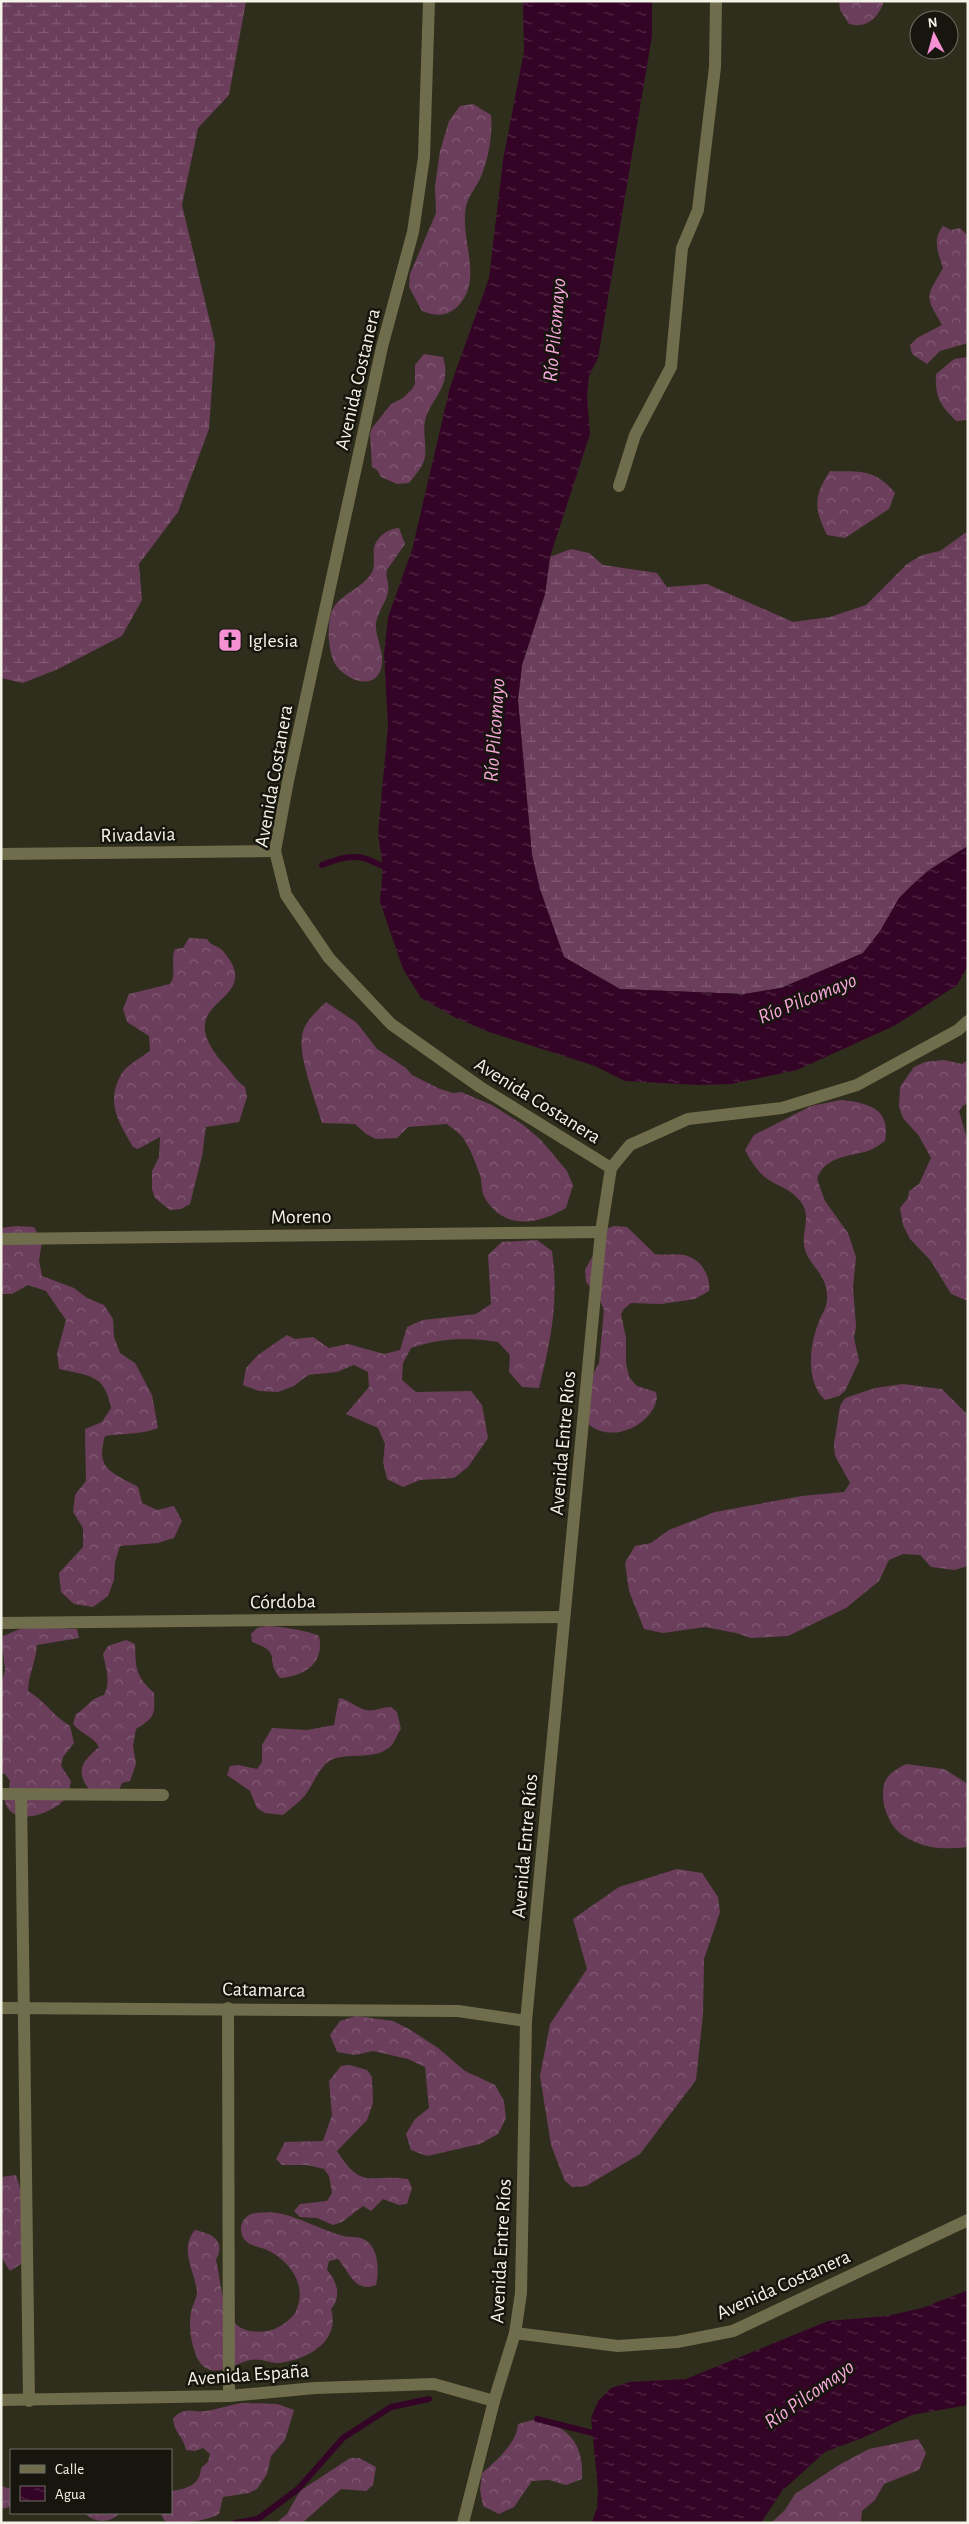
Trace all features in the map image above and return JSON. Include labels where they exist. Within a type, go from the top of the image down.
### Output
[{"type":"street","name":"Avenida Costanera","points":[[429,1],[424,156],[413,232],[382,347],[288,781],[275,851],[286,895],[329,958],[391,1024],[480,1087],[611,1168],[630,1145],[688,1118],[782,1108],[857,1085],[958,1030],[968,1021]]},
{"type":"street","points":[[619,486],[635,436],[671,367],[682,248],[698,210],[715,67],[716,1]]},
{"type":"street","name":"Rivadavia","points":[[1,854],[275,851]]},
{"type":"street","name":"Avenida Entre Ríos","points":[[463,2523],[494,2401],[515,2333],[521,2293],[526,2021],[601,1232],[611,1168]]},
{"type":"street","name":"Moreno","points":[[1,1239],[601,1232]]},
{"type":"street","name":"Córdoba","points":[[1,1623],[564,1617]]},
{"type":"street","points":[[1,1794],[163,1794]]},
{"type":"street","points":[[22,1794],[29,2400]]},
{"type":"street","name":"Catamarca","points":[[1,2008],[458,2011],[526,2021]]},
{"type":"street","points":[[228,2008],[229,2396]]},
{"type":"street","name":"Avenida Costanera","points":[[515,2333],[618,2346],[677,2342],[733,2331],[968,2220]]},
{"type":"street","name":"Avenida España","points":[[1,2400],[229,2396],[315,2388],[434,2384],[494,2401]]},
{"type":"green space","points":[[1,1],[246,1],[229,95],[198,128],[182,205],[215,343],[209,429],[178,512],[139,564],[142,600],[122,636],[58,669],[23,683],[1,678]]},
{"type":"green space","points":[[839,1],[884,1],[875,17],[867,23],[855,25],[849,24],[840,10]]},
{"type":"green space","points":[[473,104],[491,115],[491,139],[480,179],[468,200],[465,216],[470,270],[469,284],[465,296],[457,307],[449,313],[431,314],[422,311],[409,287],[410,274],[436,213],[435,186],[440,151],[449,121],[460,106]]},
{"type":"green space","points":[[943,226],[951,230],[960,228],[968,236],[968,343],[940,351],[927,364],[912,354],[910,345],[917,338],[942,325],[932,307],[929,296],[943,268],[937,241]]},
{"type":"green space","points":[[424,354],[443,357],[445,366],[444,381],[425,419],[425,457],[422,464],[409,483],[397,484],[381,477],[377,470],[372,467],[370,434],[372,428],[391,404],[403,398],[412,389],[415,384],[415,365]]},
{"type":"green space","points":[[968,357],[968,420],[956,421],[942,405],[936,389],[936,374],[954,359]]},
{"type":"green space","points":[[830,471],[866,473],[880,479],[895,493],[889,509],[845,538],[827,535],[817,503],[824,480]]},
{"type":"green space","points":[[399,528],[405,544],[387,570],[388,592],[376,624],[382,658],[381,669],[377,676],[365,682],[350,678],[338,668],[330,651],[329,625],[331,613],[334,606],[364,582],[373,570],[374,548],[377,540],[387,531]]},
{"type":"green space","points":[[968,531],[968,846],[929,870],[863,953],[781,988],[744,994],[620,989],[564,957],[539,889],[532,855],[518,700],[522,665],[545,594],[550,557],[571,549],[589,553],[603,565],[657,573],[667,587],[707,584],[793,622],[830,617],[866,605],[907,564],[922,555],[940,551]]},
{"type":"green space","points":[[189,938],[207,939],[222,950],[234,969],[235,981],[230,991],[207,1017],[205,1028],[209,1043],[222,1062],[245,1087],[247,1097],[239,1122],[206,1127],[202,1156],[190,1204],[181,1209],[170,1210],[155,1198],[152,1189],[152,1171],[159,1157],[160,1137],[138,1149],[133,1147],[118,1120],[114,1093],[122,1073],[131,1064],[150,1051],[149,1036],[127,1022],[123,1009],[129,994],[170,984],[173,976],[175,949],[183,948]]},
{"type":"green space","points":[[326,1002],[357,1023],[377,1049],[406,1068],[412,1075],[440,1089],[453,1093],[461,1092],[492,1105],[522,1124],[541,1140],[567,1171],[573,1185],[566,1208],[556,1214],[534,1221],[512,1220],[502,1216],[493,1209],[484,1196],[480,1175],[465,1140],[447,1124],[408,1127],[397,1138],[376,1139],[366,1134],[355,1124],[322,1123],[305,1067],[301,1045],[305,1026]]},
{"type":"green space","points":[[944,1060],[962,1064],[968,1060],[968,1104],[964,1105],[959,1111],[968,1142],[968,1301],[951,1294],[931,1261],[910,1239],[903,1225],[900,1208],[908,1198],[909,1191],[919,1184],[931,1158],[919,1136],[903,1118],[899,1107],[900,1087],[914,1067],[925,1062]]},
{"type":"green space","points":[[841,1100],[860,1103],[875,1109],[881,1114],[886,1130],[885,1141],[868,1151],[845,1156],[831,1162],[820,1172],[817,1179],[825,1201],[848,1233],[856,1257],[853,1287],[856,1326],[854,1338],[859,1361],[845,1391],[839,1396],[825,1400],[815,1384],[812,1374],[811,1354],[815,1333],[827,1304],[827,1294],[822,1276],[805,1251],[806,1217],[804,1206],[794,1194],[762,1174],[745,1150],[754,1135],[811,1106]]},
{"type":"green space","points":[[16,1226],[34,1227],[42,1242],[39,1260],[42,1276],[74,1288],[87,1298],[104,1305],[113,1319],[114,1337],[120,1353],[135,1363],[152,1395],[158,1428],[138,1433],[105,1436],[102,1447],[104,1463],[113,1473],[138,1487],[142,1503],[157,1510],[174,1506],[182,1521],[174,1538],[158,1543],[120,1546],[115,1562],[114,1580],[108,1596],[93,1607],[74,1604],[61,1592],[59,1573],[83,1547],[83,1528],[73,1512],[75,1495],[86,1481],[85,1429],[102,1422],[111,1408],[105,1389],[94,1378],[59,1369],[57,1353],[66,1320],[46,1291],[28,1285],[12,1294],[1,1294],[1,1228]]},
{"type":"green space","points":[[614,1226],[627,1227],[655,1254],[680,1254],[695,1260],[706,1273],[709,1285],[709,1291],[695,1299],[661,1304],[631,1303],[624,1309],[621,1314],[626,1338],[626,1363],[629,1377],[637,1386],[656,1392],[657,1398],[646,1418],[637,1425],[615,1433],[603,1432],[592,1427],[583,1418],[593,1374],[599,1363],[604,1310],[598,1296],[586,1282],[585,1270],[608,1228]]},
{"type":"green space","points":[[537,1240],[552,1251],[555,1287],[553,1320],[539,1388],[522,1387],[509,1372],[510,1355],[498,1342],[465,1339],[433,1342],[411,1348],[403,1363],[402,1380],[416,1392],[471,1391],[482,1405],[488,1438],[468,1467],[454,1478],[420,1480],[403,1487],[387,1479],[383,1462],[385,1444],[378,1428],[346,1414],[369,1387],[368,1372],[354,1365],[337,1372],[308,1375],[294,1386],[278,1392],[259,1391],[243,1385],[246,1368],[258,1355],[287,1335],[295,1339],[313,1337],[329,1348],[348,1344],[384,1354],[400,1350],[407,1327],[423,1320],[476,1314],[491,1304],[488,1255],[502,1242]]},
{"type":"green space","points":[[903,1384],[942,1389],[968,1415],[968,1566],[955,1570],[931,1567],[920,1555],[903,1554],[889,1560],[879,1581],[846,1608],[788,1636],[751,1638],[705,1627],[663,1633],[644,1629],[629,1591],[625,1563],[635,1546],[651,1543],[669,1530],[715,1512],[802,1496],[844,1492],[850,1483],[835,1456],[834,1444],[840,1406],[845,1398],[875,1388]]},
{"type":"green space","points":[[267,1626],[302,1631],[319,1636],[320,1646],[316,1661],[311,1667],[297,1675],[280,1678],[273,1666],[271,1653],[262,1646],[252,1642],[251,1634],[257,1628]]},
{"type":"green space","points":[[39,1627],[77,1629],[79,1638],[37,1645],[28,1691],[70,1726],[74,1743],[63,1757],[61,1766],[71,1781],[65,1799],[58,1805],[40,1814],[21,1816],[13,1813],[7,1807],[4,1796],[9,1789],[10,1781],[5,1774],[1,1773],[1,1685],[5,1670],[2,1644],[3,1636],[20,1629]]},
{"type":"green space","points":[[126,1640],[135,1644],[138,1671],[143,1681],[154,1693],[154,1711],[147,1721],[136,1729],[133,1746],[136,1764],[130,1781],[122,1783],[118,1792],[95,1797],[82,1776],[82,1770],[86,1760],[99,1747],[94,1740],[73,1724],[76,1714],[95,1698],[104,1695],[108,1680],[103,1654],[108,1646]]},
{"type":"green space","points":[[339,1698],[366,1710],[391,1707],[397,1712],[401,1729],[391,1746],[385,1751],[370,1755],[331,1760],[320,1771],[304,1797],[283,1815],[265,1813],[257,1808],[250,1791],[227,1775],[230,1766],[238,1765],[257,1769],[262,1762],[262,1745],[272,1728],[307,1730],[334,1725]]},
{"type":"green space","points":[[906,1764],[944,1769],[968,1784],[968,1847],[942,1848],[917,1843],[896,1829],[885,1808],[883,1800],[884,1785],[889,1776]]},
{"type":"green space","points":[[677,1869],[702,1873],[718,1897],[720,1912],[704,1959],[703,2014],[696,2080],[640,2154],[586,2186],[572,2187],[565,2181],[551,2145],[540,2076],[550,2024],[587,1969],[573,1919],[619,1887]]},
{"type":"green space","points":[[356,2016],[393,2021],[438,2048],[465,2071],[495,2085],[504,2101],[506,2118],[498,2134],[480,2144],[427,2156],[411,2150],[406,2134],[415,2119],[429,2108],[425,2067],[408,2059],[373,2051],[355,2055],[337,2052],[330,2035],[340,2021]]},
{"type":"green space","points":[[350,2065],[367,2070],[372,2077],[373,2103],[367,2120],[337,2151],[346,2164],[361,2176],[368,2178],[408,2179],[412,2188],[407,2204],[399,2205],[383,2199],[371,2211],[363,2206],[342,2222],[333,2225],[317,2218],[300,2217],[294,2211],[300,2204],[327,2201],[332,2193],[329,2176],[324,2169],[307,2165],[282,2165],[276,2159],[285,2142],[323,2141],[332,2115],[329,2081],[341,2066]]},
{"type":"green space","points":[[16,2175],[21,2191],[24,2262],[10,2271],[1,2257],[1,2177]]},
{"type":"green space","points":[[253,2213],[279,2213],[343,2236],[359,2238],[368,2242],[376,2256],[378,2274],[376,2285],[369,2287],[358,2284],[338,2259],[329,2261],[327,2270],[336,2284],[337,2294],[331,2309],[333,2321],[331,2331],[319,2347],[300,2358],[289,2361],[278,2363],[254,2360],[245,2361],[226,2369],[207,2369],[198,2359],[190,2332],[192,2307],[197,2291],[189,2260],[188,2245],[190,2237],[195,2230],[216,2239],[219,2253],[216,2260],[223,2299],[232,2320],[240,2328],[252,2331],[271,2330],[282,2325],[293,2316],[299,2303],[300,2293],[295,2275],[282,2260],[265,2249],[249,2243],[242,2235],[242,2223],[247,2216]]},
{"type":"green space","points":[[242,2403],[277,2404],[294,2410],[285,2440],[271,2456],[267,2474],[257,2489],[249,2493],[223,2497],[219,2514],[206,2519],[192,2522],[165,2521],[161,2514],[172,2514],[172,2491],[192,2485],[198,2478],[201,2468],[208,2462],[210,2454],[203,2448],[195,2451],[186,2450],[175,2428],[173,2419],[185,2411],[206,2411]]},
{"type":"green space","points":[[537,2419],[558,2427],[573,2439],[580,2456],[582,2479],[566,2485],[549,2480],[532,2481],[514,2507],[499,2514],[483,2506],[480,2490],[482,2473],[510,2445],[517,2431],[518,2424]]},
{"type":"green space","points":[[918,2439],[926,2453],[919,2470],[884,2484],[875,2500],[862,2511],[861,2523],[771,2523],[785,2510],[795,2494],[839,2465],[869,2449]]},
{"type":"green space","points":[[350,2458],[359,2458],[376,2467],[373,2485],[366,2491],[341,2489],[302,2523],[276,2523],[287,2514],[300,2491]]},
{"type":"green space","points":[[1,2486],[10,2489],[10,2507],[1,2509]]},
{"type":"green space","points":[[85,2514],[119,2514],[116,2517],[102,2521]]},
{"type":"water","name":"Río Pilcomayo","points":[[523,1],[652,1],[652,36],[598,358],[589,376],[587,395],[590,434],[550,557],[545,594],[522,665],[518,700],[532,855],[540,889],[564,957],[620,989],[744,994],[781,988],[863,953],[880,931],[899,898],[929,870],[968,846],[968,966],[957,985],[896,1025],[797,1070],[731,1084],[698,1085],[625,1081],[595,1066],[489,1032],[456,1018],[421,998],[403,969],[380,902],[383,867],[378,834],[388,726],[384,654],[388,617],[412,550],[450,387],[489,278],[503,160],[524,51]]},
{"type":"water","name":"Río Pilcomayo","points":[[968,2290],[968,2405],[912,2415],[862,2438],[825,2452],[782,2491],[761,2523],[592,2523],[597,2507],[598,2490],[591,2418],[598,2401],[611,2388],[629,2382],[686,2379],[828,2321],[887,2316],[922,2308]]},
{"type":"waterway","points":[[322,865],[339,859],[356,857],[390,867]]},
{"type":"waterway","points":[[235,2523],[258,2519],[298,2489],[343,2438],[391,2407],[429,2399]]},
{"type":"waterway","points":[[537,2419],[601,2435]]},
{"type":"place","name":"Iglesia","points":[[230,640]]}]
